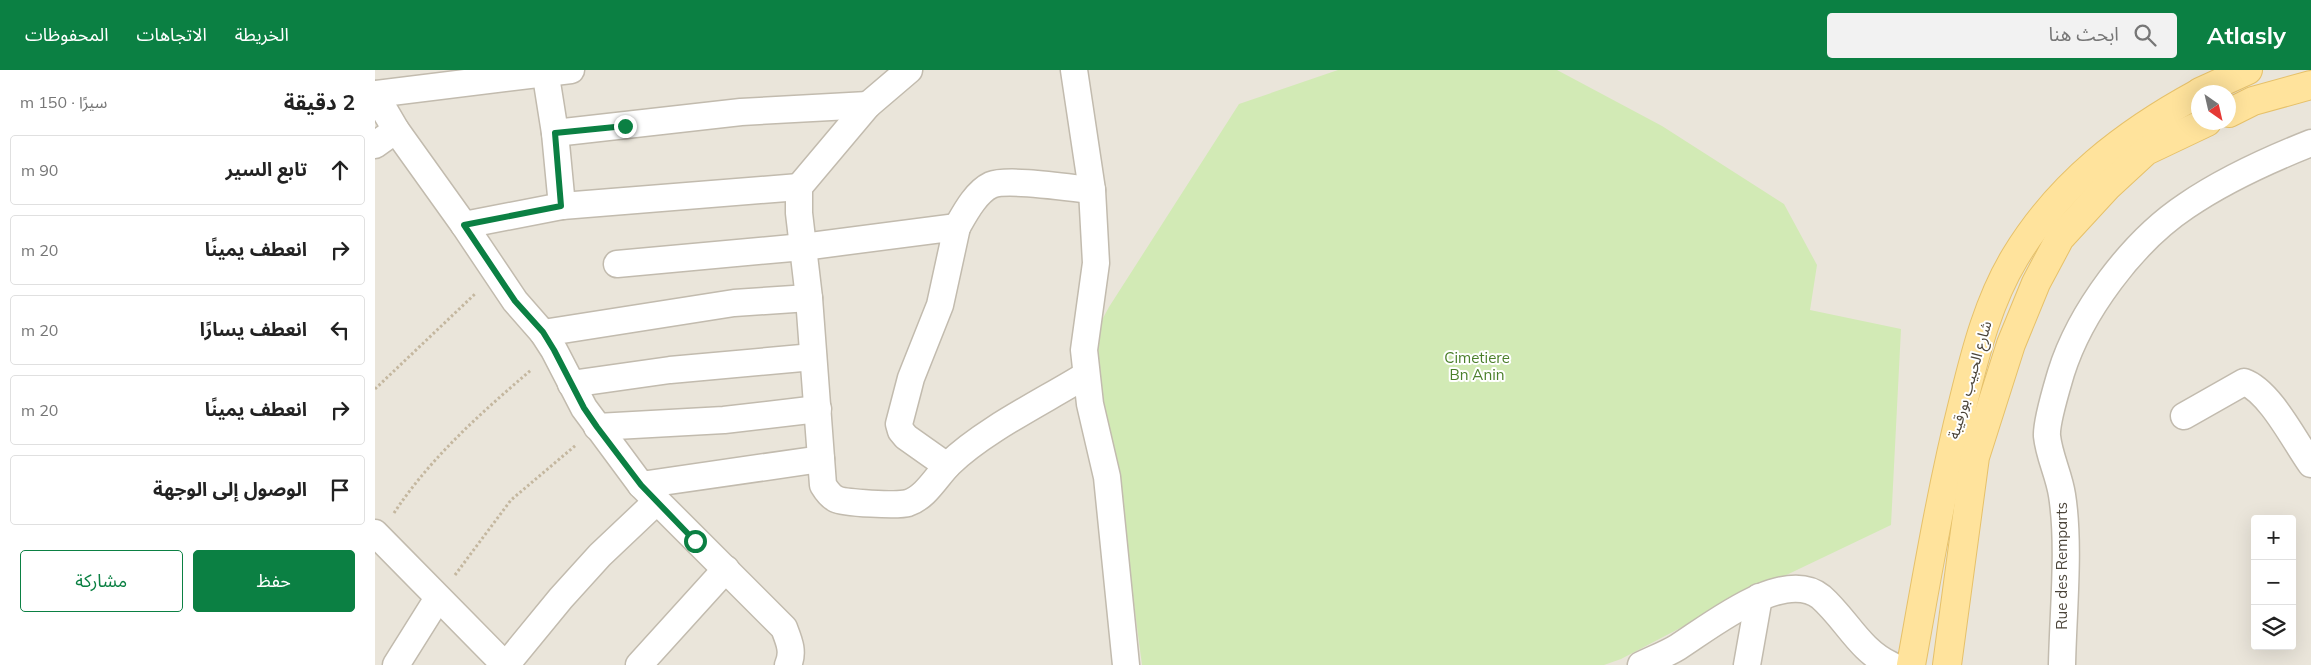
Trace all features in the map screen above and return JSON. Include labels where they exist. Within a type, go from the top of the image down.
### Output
[{"type":"main road","name":"شارع الحبيب بورقيبة","points":[[2216,85],[2249,70]]},
{"type":"main road","points":[[2236,110],[2303,81]]},
{"type":"main road","name":"شارع الحبيب بورقيبة","points":[[1911,665],[1950,454],[1981,331],[2015,258],[2047,211],[2091,166],[2131,133],[2191,98]]},
{"type":"main road","name":"شارع الحبيب بورقيبة","points":[[1947,665],[1975,457],[2011,344],[2036,283],[2060,238],[2107,187],[2146,151],[2191,130]]},
{"type":"street","points":[[909,70],[868,105],[799,187],[799,213],[809,298],[823,485],[836,499],[849,502],[907,504],[920,497],[947,466],[966,448],[1086,375]]},
{"type":"street","points":[[1074,70],[1092,190],[1096,263],[1084,350],[1086,375],[1090,404],[1107,476],[1126,665]]},
{"type":"street","points":[[561,206],[555,133],[554,71],[375,94],[385,138],[464,225],[515,301],[548,341],[597,427],[649,494],[784,628],[791,646],[791,658],[788,665]]},
{"type":"street","points":[[555,133],[741,112],[868,105]]},
{"type":"street","name":"Rue des Remparts","points":[[2062,665],[2065,538],[2062,495],[2047,435],[2057,387],[2067,355],[2104,286],[2150,236],[2184,207],[2216,186],[2311,144]]},
{"type":"street","points":[[947,466],[906,437],[901,431],[899,424],[911,378],[941,305],[957,227],[978,196],[991,185],[1008,184],[1092,190]]},
{"type":"street","points":[[464,225],[561,206],[799,187]]},
{"type":"street","points":[[617,264],[803,247],[957,227]]},
{"type":"street","points":[[548,341],[734,303],[809,298]]},
{"type":"street","points":[[571,384],[670,370],[813,357]]},
{"type":"street","points":[[2184,416],[2244,382],[2253,385],[2270,403],[2311,464]]},
{"type":"street","points":[[597,427],[724,420],[818,409]]},
{"type":"street","points":[[377,535],[506,665],[561,598],[600,555],[649,494],[821,459]]},
{"type":"street","points":[[639,665],[726,570]]},
{"type":"street","points":[[1641,665],[1675,648],[1759,597],[1795,587],[1815,593],[1837,611],[1863,645],[1877,658],[1891,665]]},
{"type":"street","points":[[1747,665],[1759,597]]},
{"type":"street","points":[[395,665],[438,598]]},
{"type":"path","points":[[375,389],[496,274]]},
{"type":"path","points":[[377,535],[422,476],[472,420],[548,341]]},
{"type":"path","points":[[438,598],[511,500],[597,427]]},
{"type":"shaded area","points":[[375,70],[2311,70],[2311,665],[375,665]]},
{"type":"green space","name":"Cimetiere Bn Anin","points":[[1338,70],[1557,70],[1662,126],[1784,204],[1817,265],[1810,310],[1901,329],[1891,525],[1730,602],[1621,659],[1604,665],[1142,665],[1118,482],[1099,386],[1096,331],[1109,307],[1239,104]]},
{"type":"route","points":[[625,126],[555,133],[561,206],[464,225],[515,301],[543,332],[584,408],[597,427],[641,485],[695,541]]}]
